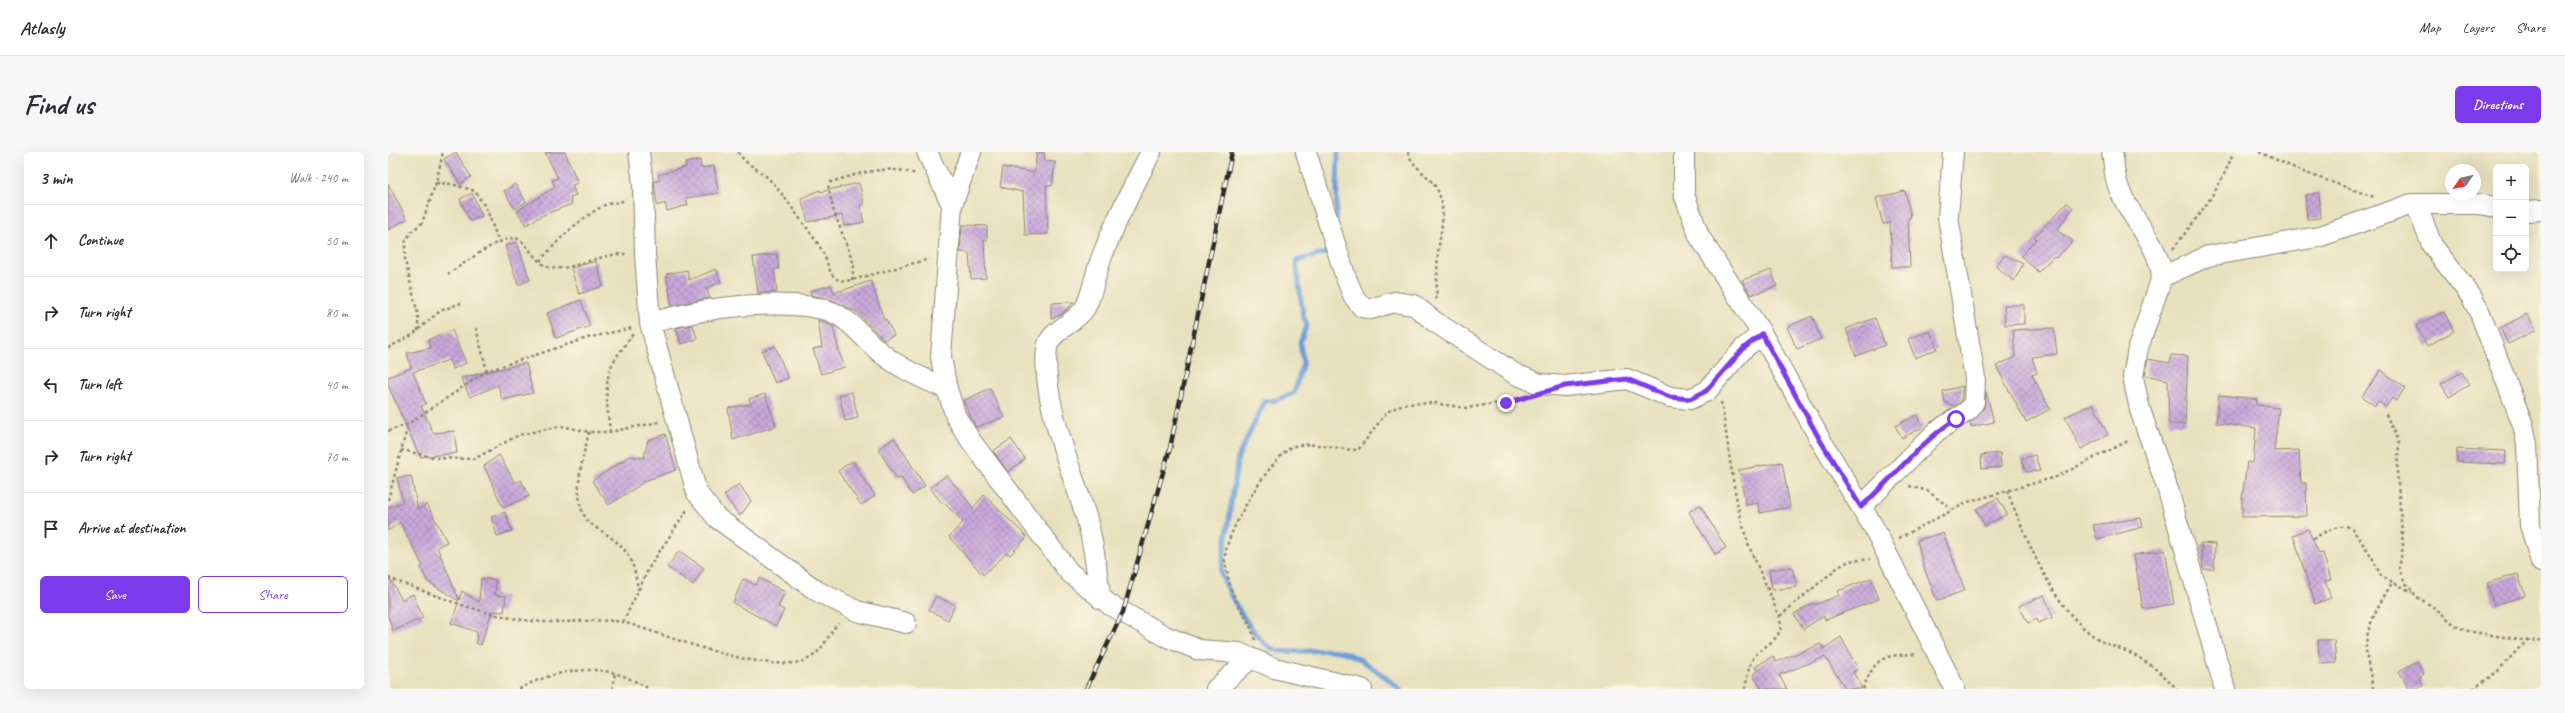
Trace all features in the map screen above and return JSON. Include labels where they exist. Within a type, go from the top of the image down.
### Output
[{"type":"street","points":[[639,152],[643,184],[644,254],[650,323],[697,493],[717,518],[746,541],[817,591],[857,611],[906,623]]},
{"type":"street","points":[[927,152],[952,205]]},
{"type":"street","points":[[971,152],[952,205],[947,254],[941,357],[947,389],[956,417],[971,441],[1069,572],[1101,599],[1180,643],[1199,650],[1239,653],[1274,668],[1362,689]]},
{"type":"street","points":[[1101,599],[1085,514],[1053,409],[1046,361],[1047,347],[1051,337],[1077,318],[1085,306],[1100,260],[1122,209],[1151,152]]},
{"type":"street","points":[[1306,152],[1336,250],[1354,297],[1362,306],[1371,309],[1394,302],[1414,305],[1435,322],[1515,374],[1540,384],[1565,386],[1627,379],[1670,397],[1690,399],[1706,391],[1717,381],[1744,348],[1762,334]]},
{"type":"street","points":[[1684,152],[1684,194],[1699,236],[1762,334],[1820,440],[1886,551],[1955,689]]},
{"type":"street","points":[[1861,507],[1887,484],[1925,442],[1937,431],[1969,410],[1974,402],[1975,378],[1948,217],[1953,152]]},
{"type":"street","points":[[2112,152],[2118,186],[2153,247],[2162,271],[2138,348],[2133,377],[2147,432],[2168,490],[2225,689]]},
{"type":"street","points":[[2162,271],[2208,256],[2318,237],[2409,205],[2478,204],[2493,206]]},
{"type":"street","points":[[2409,205],[2432,245],[2471,296],[2491,341],[2523,424],[2527,444],[2534,465],[2530,525],[2541,562]]},
{"type":"street","points":[[2529,211],[2541,210]]},
{"type":"street","points":[[650,323],[691,312],[734,305],[766,303],[808,306],[832,312],[848,323],[894,363],[947,389]]},
{"type":"street","points":[[1216,689],[1251,658]]},
{"type":"path","points":[[418,331],[418,315],[405,260],[405,243],[411,232],[422,223],[436,183],[443,152]]},
{"type":"path","points":[[738,152],[749,166],[768,178],[793,209],[823,252],[831,273],[836,279],[843,282],[852,280],[947,254]]},
{"type":"path","points":[[1408,152],[1418,168],[1437,190],[1442,206],[1442,230],[1438,255],[1435,322]]},
{"type":"path","points":[[2162,271],[2218,188],[2228,169],[2233,152]]},
{"type":"path","points":[[2259,152],[2306,173],[2409,205]]},
{"type":"path","points":[[852,280],[854,265],[833,209],[828,185],[831,182],[876,169],[905,170],[942,182]]},
{"type":"path","points":[[436,183],[452,184],[475,191],[487,210],[499,243]]},
{"type":"path","points":[[540,261],[561,237],[594,211],[608,203],[622,202],[643,184]]},
{"type":"path","points":[[448,274],[499,243],[515,238],[520,240],[540,261],[551,268],[558,268],[603,255],[644,254]]},
{"type":"path","points":[[388,348],[418,331],[440,311],[461,303]]},
{"type":"path","points":[[388,431],[408,424],[487,371],[587,338],[637,327],[613,362],[608,378],[607,400],[610,432]]},
{"type":"path","points":[[476,328],[487,371]]},
{"type":"path","points":[[1717,381],[1745,534],[1770,597],[1780,616],[1781,626],[1776,638],[1754,657],[1748,669],[1745,689]]},
{"type":"path","points":[[1251,658],[1255,640],[1251,626],[1232,593],[1225,560],[1228,541],[1237,519],[1279,455],[1293,446],[1304,445],[1358,450],[1387,412],[1403,404],[1434,404],[1466,408],[1526,398]]},
{"type":"path","points":[[2386,414],[2399,444],[2397,471],[2403,546],[2399,569],[2413,592]]},
{"type":"path","points":[[401,450],[437,458],[474,459],[519,435],[561,426],[589,432],[610,432],[647,423],[678,420]]},
{"type":"path","points":[[388,500],[408,424]]},
{"type":"path","points":[[589,432],[579,483],[580,506],[587,521],[618,541],[628,553],[635,566],[638,590]]},
{"type":"path","points":[[1780,616],[1837,568],[1849,561],[1886,551],[1951,509],[1968,502],[2056,477],[2147,432]]},
{"type":"path","points":[[1887,484],[1928,491],[1951,509]]},
{"type":"path","points":[[2007,491],[2040,564],[2058,596],[2081,626],[2102,641],[2153,666],[2177,689]]},
{"type":"path","points":[[623,622],[638,590],[697,493]]},
{"type":"path","points":[[2313,539],[2323,532],[2342,526],[2351,527],[2372,557],[2378,573],[2392,583],[2413,592],[2456,626],[2468,631],[2528,641],[2541,640]]},
{"type":"path","points":[[388,578],[476,611],[543,622],[609,620],[623,622],[717,652],[785,664],[802,662],[811,657],[826,642],[838,622],[844,616],[857,611]]},
{"type":"path","points":[[2372,689],[2366,646],[2378,607],[2392,583]]},
{"type":"path","points":[[2473,689],[2478,688],[2498,671],[2528,641]]},
{"type":"path","points":[[1863,689],[1870,669],[1879,659],[1896,655],[1919,654],[1940,659]]},
{"type":"path","points":[[519,689],[563,672],[586,670],[615,673],[650,689]]},
{"type":"path","points":[[612,689],[615,673]]},
{"type":"building","points":[[456,152],[471,177],[460,184],[444,159]]},
{"type":"building","points":[[545,152],[565,152],[578,183],[572,185],[576,195],[570,197],[572,204],[541,216],[526,225],[517,211],[555,187],[552,180],[558,178]]},
{"type":"building","points":[[1037,152],[1044,152],[1045,161],[1055,162],[1052,186],[1046,185],[1048,234],[1025,235],[1023,192],[1000,187],[1003,167],[1034,173]]},
{"type":"building","points":[[700,160],[701,168],[714,166],[718,193],[686,198],[688,205],[667,211],[665,203],[657,206],[654,182],[660,180],[658,175],[686,167],[685,163]]},
{"type":"building","points":[[859,183],[864,204],[860,205],[864,222],[844,226],[842,215],[808,222],[801,198],[820,190],[820,192]]},
{"type":"building","points":[[388,184],[407,219],[388,230]]},
{"type":"building","points":[[515,184],[526,202],[515,209],[504,191]]},
{"type":"building","points":[[1905,191],[1911,217],[1908,218],[1910,267],[1892,267],[1890,223],[1883,224],[1876,198]]},
{"type":"building","points":[[472,193],[482,216],[470,221],[460,199]]},
{"type":"building","points":[[2319,193],[2321,218],[2307,219],[2305,195]]},
{"type":"building","points":[[2067,203],[2073,208],[2057,230],[2073,241],[2056,258],[2054,256],[2038,272],[2021,256],[2036,239],[2034,237]]},
{"type":"building","points":[[962,225],[987,226],[987,240],[984,240],[986,278],[971,279],[969,253],[960,252]]},
{"type":"building","points":[[517,242],[530,280],[518,285],[505,246]]},
{"type":"building","points":[[777,254],[779,269],[774,269],[777,292],[758,293],[753,257]]},
{"type":"building","points":[[2005,255],[2023,264],[2014,281],[1995,266]]},
{"type":"building","points":[[596,261],[603,286],[579,294],[571,268]]},
{"type":"building","points":[[716,269],[721,282],[706,288],[710,298],[672,306],[666,274],[687,270],[689,280]]},
{"type":"building","points":[[1771,270],[1777,286],[1751,295],[1742,280]]},
{"type":"building","points":[[871,281],[884,320],[886,319],[894,335],[884,340],[857,312],[832,300],[811,295],[810,291],[831,285],[834,293]]},
{"type":"building","points":[[581,300],[590,326],[556,338],[547,313]]},
{"type":"building","points":[[1074,302],[1062,314],[1051,319],[1051,303]]},
{"type":"building","points":[[2004,305],[2024,305],[2024,324],[2005,325]]},
{"type":"building","points":[[2444,312],[2454,331],[2427,346],[2416,326]]},
{"type":"building","points":[[2527,314],[2536,330],[2508,344],[2500,328]]},
{"type":"building","points":[[1812,316],[1821,339],[1797,349],[1787,327]]},
{"type":"building","points":[[1875,318],[1885,345],[1856,356],[1846,329]]},
{"type":"building","points":[[818,320],[833,326],[839,352],[845,367],[821,374],[813,349],[822,347]]},
{"type":"building","points":[[693,325],[697,339],[681,344],[676,328]]},
{"type":"building","points":[[2054,328],[2057,354],[2032,357],[2037,373],[2032,375],[2050,409],[2026,422],[1996,366],[2015,357],[2013,330]]},
{"type":"building","points":[[452,330],[466,363],[453,369],[449,360],[413,372],[426,404],[421,406],[433,433],[454,431],[457,453],[420,457],[388,385],[388,377],[411,368],[407,353],[431,348],[428,340]]},
{"type":"building","points":[[1930,331],[1937,349],[1915,358],[1908,339]]},
{"type":"building","points":[[775,346],[788,378],[775,383],[762,351]]},
{"type":"building","points":[[2171,355],[2188,356],[2185,424],[2169,424],[2168,380],[2145,375],[2148,359],[2170,363]]},
{"type":"building","points":[[526,363],[533,393],[502,400],[498,385],[470,397],[461,378]]},
{"type":"building","points":[[2381,370],[2405,388],[2396,401],[2392,398],[2386,407],[2378,401],[2375,406],[2362,396]]},
{"type":"building","points":[[2462,372],[2469,385],[2449,397],[2441,384]]},
{"type":"building","points":[[1963,386],[1961,402],[1955,406],[1945,402],[1943,391]]},
{"type":"building","points":[[990,388],[1004,417],[976,427],[963,401]]},
{"type":"building","points":[[852,392],[858,418],[845,421],[839,395]]},
{"type":"building","points":[[1986,392],[1994,422],[1971,427],[1970,423],[1984,408]]},
{"type":"building","points":[[765,394],[776,426],[733,440],[728,408],[751,404],[749,399]]},
{"type":"building","points":[[2219,395],[2257,399],[2256,405],[2279,408],[2274,451],[2299,450],[2301,483],[2306,483],[2307,516],[2242,517],[2242,499],[2247,462],[2253,463],[2256,428],[2216,423]]},
{"type":"building","points":[[2093,404],[2108,435],[2081,449],[2065,417]]},
{"type":"building","points":[[1916,415],[1923,427],[1902,438],[1895,426]]},
{"type":"building","points":[[665,434],[676,470],[647,480],[609,505],[592,481],[630,456],[644,458],[648,440]]},
{"type":"building","points":[[894,438],[925,486],[912,495],[901,477],[897,479],[878,449]]},
{"type":"building","points":[[1011,439],[1025,459],[1008,472],[993,451]]},
{"type":"building","points":[[2457,449],[2506,451],[2505,464],[2457,462]]},
{"type":"building","points":[[2000,453],[2001,467],[1982,469],[1981,455]]},
{"type":"building","points":[[499,455],[515,483],[521,480],[529,496],[503,508],[484,466]]},
{"type":"building","points":[[2035,455],[2040,471],[2026,472],[2021,459]]},
{"type":"building","points":[[852,461],[875,496],[861,505],[838,471]]},
{"type":"building","points":[[1782,462],[1790,507],[1760,513],[1758,503],[1746,505],[1739,470]]},
{"type":"building","points":[[947,475],[973,508],[984,495],[1027,537],[1010,555],[1007,553],[983,575],[949,537],[963,522],[943,502],[942,503],[930,488]]},
{"type":"building","points":[[411,476],[418,510],[427,504],[447,542],[437,547],[459,600],[462,591],[479,602],[481,578],[496,580],[495,595],[506,596],[504,612],[492,611],[481,645],[476,643],[477,632],[451,623],[459,601],[427,581],[421,567],[423,566],[400,522],[388,531],[388,508],[403,502],[397,478]]},
{"type":"building","points":[[739,484],[751,501],[740,516],[724,495]]},
{"type":"building","points":[[1998,498],[2007,514],[1985,526],[1976,509]]},
{"type":"building","points":[[1700,505],[1726,548],[1715,554],[1689,512]]},
{"type":"building","points":[[505,512],[512,531],[497,536],[491,517]]},
{"type":"building","points":[[2141,518],[2143,527],[2097,539],[2093,525]]},
{"type":"building","points":[[2308,529],[2319,554],[2323,553],[2331,580],[2325,581],[2331,598],[2315,604],[2293,535]]},
{"type":"building","points":[[1943,533],[1965,590],[1937,601],[1924,568],[1917,540]]},
{"type":"building","points":[[2201,543],[2215,544],[2214,569],[2203,569]]},
{"type":"building","points":[[2165,550],[2174,604],[2143,609],[2134,555]]},
{"type":"building","points":[[679,551],[704,568],[693,585],[667,567]]},
{"type":"building","points":[[1792,567],[1797,587],[1772,590],[1769,570]]},
{"type":"building","points":[[2518,574],[2525,596],[2494,605],[2487,583]]},
{"type":"building","points":[[388,575],[402,600],[413,594],[423,618],[393,631],[388,616]]},
{"type":"building","points":[[759,578],[785,592],[778,607],[784,610],[776,626],[733,603],[743,579],[756,585]]},
{"type":"building","points":[[1871,578],[1879,599],[1825,620],[1824,616],[1803,629],[1794,614],[1813,603],[1814,605],[1840,595],[1838,591]]},
{"type":"building","points":[[2044,595],[2053,617],[2038,623],[2037,619],[2028,623],[2019,606]]},
{"type":"building","points":[[936,596],[955,605],[948,620],[929,610]]},
{"type":"building","points":[[1841,637],[1858,669],[1853,672],[1862,689],[1846,689],[1825,657],[1779,675],[1787,689],[1762,689],[1753,674],[1758,671],[1755,667],[1773,656],[1776,662],[1821,644],[1823,649]]},
{"type":"building","points":[[2318,640],[2334,640],[2336,663],[2320,664]]},
{"type":"building","points":[[2417,661],[2424,674],[2419,677],[2423,685],[2415,689],[2409,689],[2399,671]]},
{"type":"waterway","points":[[1336,221],[1338,152]]},
{"type":"waterway","points":[[1333,251],[1296,261],[1303,316],[1307,324],[1300,343],[1303,362],[1294,393],[1276,400],[1265,401],[1238,457],[1221,573],[1244,618],[1270,648],[1286,652],[1331,650],[1346,653],[1370,666],[1400,689]]},
{"type":"railway","points":[[1086,689],[1123,612],[1170,448],[1232,152]]},
{"type":"route","points":[[1506,403],[1565,386],[1627,379],[1670,397],[1690,399],[1706,391],[1717,381],[1744,348],[1762,334],[1820,440],[1861,507],[1887,484],[1925,442],[1937,431],[1956,419]]}]
